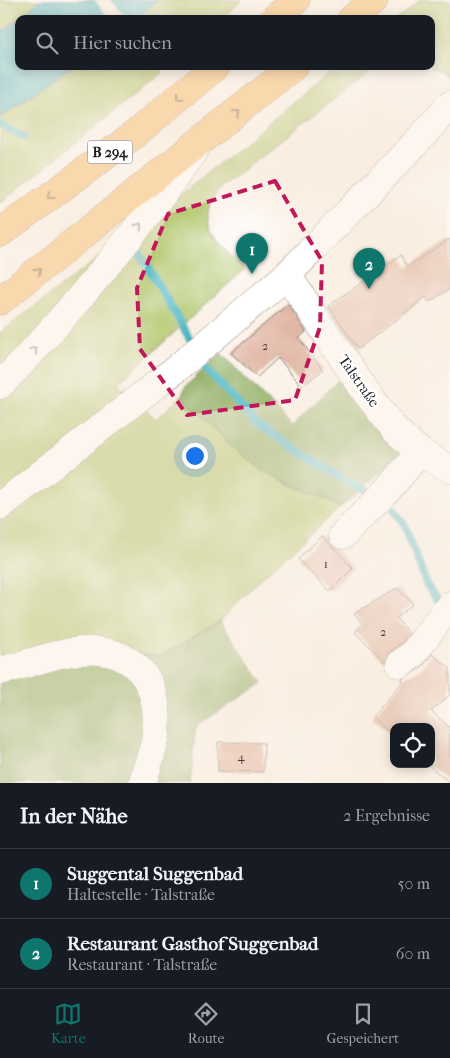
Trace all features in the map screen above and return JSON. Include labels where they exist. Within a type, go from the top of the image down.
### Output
[{"type":"highway","points":[[279,15],[296,0]]},
{"type":"highway","points":[[357,15],[374,0]]},
{"type":"highway","name":"B 294","points":[[0,233],[135,134],[211,70]]},
{"type":"highway","points":[[0,301],[199,144],[289,70]]},
{"type":"street","points":[[0,506],[211,340],[288,275],[450,105]]},
{"type":"street","points":[[0,385],[19,367],[106,268],[162,198],[199,144]]},
{"type":"street","name":"Talstraße","points":[[288,275],[367,394],[395,430],[420,452],[450,469]]},
{"type":"street","points":[[343,535],[420,452]]},
{"type":"street","points":[[400,664],[412,655],[450,605]]},
{"type":"street","points":[[0,670],[75,652],[99,650],[131,660],[144,674],[153,690],[156,706],[156,737],[143,783]]},
{"type":"highlighted area","points":[[275,181],[322,261],[320,327],[295,400],[187,415],[140,349],[137,288],[168,214]]},
{"type":"green space","points":[[0,0],[40,0],[22,15],[15,15],[15,21],[0,34]]},
{"type":"green space","points":[[158,0],[242,0],[226,15],[140,15]]},
{"type":"green space","points":[[420,0],[450,0],[450,77],[435,68],[435,15],[402,15]]},
{"type":"green space","points":[[66,70],[161,70],[163,72],[0,203],[0,118]]},
{"type":"green space","points":[[333,70],[372,70],[222,186],[213,198],[208,210],[208,221],[218,241],[245,269],[118,383],[156,419],[182,396],[230,445],[285,482],[332,501],[341,507],[263,576],[220,621],[159,657],[136,654],[0,673],[0,333],[177,198]]},
{"type":"green space","points":[[221,353],[292,426],[338,380],[401,454],[341,507],[263,471],[230,445],[182,396],[185,387]]},
{"type":"green space","points":[[220,621],[263,683],[196,726],[190,783],[0,783],[0,673],[136,654],[159,657]]},
{"type":"water","points":[[40,0],[158,0],[140,15],[22,15]]},
{"type":"water","points":[[15,21],[15,70],[66,70],[0,118],[0,34]]},
{"type":"pier","points":[[95,0],[111,0],[124,15],[107,15]]},
{"type":"building","points":[[450,239],[450,289],[429,302],[426,297],[358,349],[328,306],[401,255],[407,267]]},
{"type":"building","points":[[288,304],[306,332],[299,338],[323,370],[302,386],[278,358],[257,377],[231,353]]},
{"type":"building","points":[[322,536],[353,568],[330,591],[298,559]]},
{"type":"building","points":[[397,588],[413,604],[396,618],[409,633],[401,644],[390,652],[385,662],[355,632],[363,624],[354,614]]},
{"type":"building","points":[[432,654],[450,668],[450,695],[431,711],[450,728],[450,783],[432,768],[435,768],[435,723],[390,723],[390,733],[372,717],[403,681],[402,679],[421,668]]},
{"type":"building","points":[[218,742],[264,743],[263,772],[218,771]]},
{"type":"waterway","points":[[0,125],[24,137]]},
{"type":"waterway","points":[[133,242],[194,346]]},
{"type":"waterway","points":[[199,356],[207,370],[258,425],[344,480],[389,502],[405,526],[427,586],[438,600]]},
{"type":"place","name":"Suggental Suggenbad","points":[[252,274]]},
{"type":"place","name":"Restaurant Gasthof Suggenbad","points":[[369,289]]}]
